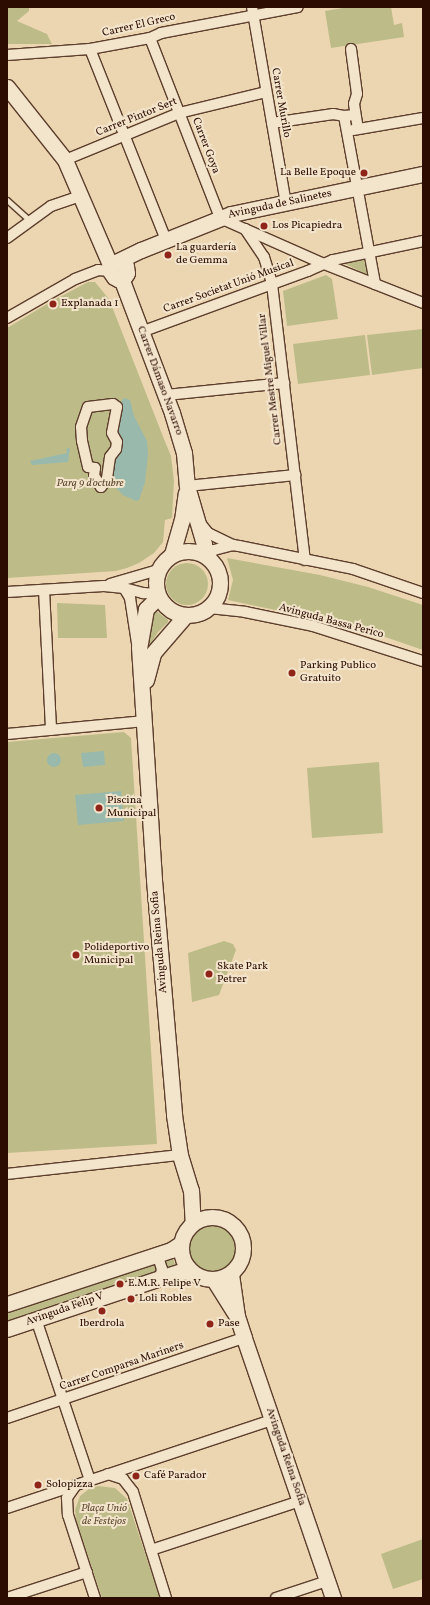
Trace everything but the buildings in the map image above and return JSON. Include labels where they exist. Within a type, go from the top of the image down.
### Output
[{"type":"street","name":"Carrer El Greco","points":[[7,55],[90,49],[150,38],[161,33],[252,12],[298,7]]},
{"type":"street","name":"Carrer Murillo","points":[[252,12],[286,203]]},
{"type":"street","name":"Carrer Goya","points":[[150,38],[220,218]]},
{"type":"street","points":[[90,49],[166,240]]},
{"type":"street","points":[[351,49],[357,94],[354,104],[358,129]]},
{"type":"street","name":"Carrer Dámaso Navarro","points":[[7,87],[65,160],[142,332],[166,395],[184,453],[187,486],[204,544],[205,556]]},
{"type":"street","name":"Carrer Pintor Sert","points":[[65,160],[179,113],[266,92]]},
{"type":"street","points":[[272,123],[333,114],[344,116],[355,115]]},
{"type":"street","points":[[344,116],[375,284]]},
{"type":"street","points":[[347,131],[423,118]]},
{"type":"street","name":"Avinguda de Salinetes","points":[[7,318],[75,279],[98,270],[115,270],[166,240],[231,214],[423,174]]},
{"type":"street","points":[[7,238],[52,206],[80,196]]},
{"type":"street","points":[[220,218],[324,264],[423,303]]},
{"type":"street","name":"Carrer Mestre Miguel Villar","points":[[245,229],[264,257],[272,284],[305,560]]},
{"type":"street","name":"Carrer Societat Unió Musical","points":[[142,332],[333,260],[423,241]]},
{"type":"street","points":[[166,395],[284,383]]},
{"type":"street","points":[[113,404],[117,407],[112,433],[116,442],[116,449],[110,457],[107,479],[101,487],[94,476],[95,468],[88,467],[82,441],[81,427],[88,407],[113,404]]},
{"type":"street","points":[[187,486],[295,475]]},
{"type":"street","name":"Carrer Dámaso Navarro","points":[[172,554],[182,520],[187,486]]},
{"type":"street","points":[[195,517],[208,532],[233,545],[353,569],[423,593]]},
{"type":"street","points":[[205,556],[214,550],[233,545]]},
{"type":"street","points":[[192,550],[205,556],[213,563],[218,572],[220,581],[219,591],[215,600],[209,608],[197,614],[185,616],[169,610],[157,595],[155,582],[158,570],[164,561],[172,554],[192,550]]},
{"type":"street","points":[[104,586],[158,570]]},
{"type":"street","points":[[7,592],[104,586],[124,588],[157,595]]},
{"type":"street","name":"Avinguda Reina Sofia","points":[[124,588],[130,598],[135,639],[139,647]]},
{"type":"street","points":[[44,590],[51,730]]},
{"type":"street","name":"Avinguda Reina Sofia","points":[[157,595],[146,609],[139,647],[156,895],[174,1116],[180,1156],[191,1190],[193,1223]]},
{"type":"street","name":"Avinguda Bassa Perico","points":[[209,608],[245,612],[313,626],[423,660]]},
{"type":"street","name":"Avinguda Reina Sofia","points":[[143,693],[153,653],[185,616]]},
{"type":"street","points":[[7,734],[145,721]]},
{"type":"street","points":[[7,1174],[180,1156]]},
{"type":"street","name":"Avinguda Reina Sofia","points":[[191,1190],[216,1217]]},
{"type":"street","points":[[216,1217],[228,1221],[237,1229],[243,1240],[243,1253],[239,1265],[231,1274],[214,1280],[202,1278],[192,1273],[185,1265],[181,1254],[180,1244],[185,1232],[193,1223],[200,1219],[216,1217]]},
{"type":"street","points":[[7,1304],[170,1250],[180,1244]]},
{"type":"street","points":[[152,1255],[159,1260],[162,1269],[160,1278]]},
{"type":"street","name":"Avinguda Felip V","points":[[7,1329],[182,1271],[192,1273]]},
{"type":"street","name":"Avinguda Reina Sofia","points":[[231,1274],[237,1316],[333,1598]]},
{"type":"street","name":"Avinguda Reina Sofia","points":[[214,1280],[237,1316]]},
{"type":"street","points":[[36,1320],[64,1399],[90,1480]]},
{"type":"street","name":"Carrer Comparsa Mariners","points":[[7,1418],[244,1338]]},
{"type":"street","points":[[7,1508],[272,1420]]},
{"type":"street","points":[[108,1474],[123,1479],[133,1492],[166,1598]]},
{"type":"street","points":[[76,1485],[67,1498],[68,1515],[96,1598]]},
{"type":"street","points":[[151,1550],[300,1501]]},
{"type":"street","points":[[7,1598],[87,1572]]},
{"type":"street","points":[[276,1598],[327,1581]]},
{"type":"lane","points":[[7,200],[30,221]]},
{"type":"green space","points":[[7,7],[29,7],[29,11],[17,21],[47,34],[52,44],[7,44]]},
{"type":"green space","points":[[349,7],[391,7],[394,25],[402,23],[404,37],[331,48],[325,11]]},
{"type":"green space","points":[[363,257],[368,275],[341,262]]},
{"type":"green space","points":[[326,275],[332,279],[338,319],[287,326],[283,291]]},
{"type":"green space","name":"Parq 9 d'octubre","points":[[88,282],[95,282],[109,299],[171,456],[174,481],[172,518],[165,520],[163,542],[154,553],[139,563],[127,568],[116,571],[7,578],[7,328],[52,301]]},
{"type":"green space","points":[[423,329],[423,368],[372,375],[367,335]]},
{"type":"green space","points":[[365,335],[370,375],[298,384],[293,344]]},
{"type":"green space","points":[[227,558],[320,575],[368,587],[423,605],[423,650],[356,627],[228,600],[233,580]]},
{"type":"green space","points":[[183,563],[191,563],[199,566],[205,572],[208,584],[205,596],[199,602],[191,605],[183,605],[175,602],[169,596],[166,588],[166,580],[169,572],[175,566]]},
{"type":"green space","points":[[57,603],[105,605],[107,638],[58,638]]},
{"type":"green space","points":[[151,610],[155,610],[168,620],[168,622],[158,632],[146,651]]},
{"type":"green space","name":"Polideportivo Municipal","points":[[124,732],[131,738],[157,1144],[7,1153],[7,742]]},
{"type":"green space","points":[[379,762],[383,833],[312,838],[307,768]]},
{"type":"green space","name":"Skate Park Petrer","points":[[224,941],[233,944],[236,950],[219,995],[192,1002],[188,953]]},
{"type":"green space","points":[[206,1225],[216,1225],[228,1232],[235,1244],[235,1254],[228,1266],[216,1273],[206,1273],[198,1269],[191,1262],[187,1254],[187,1244],[191,1236],[198,1229]]},
{"type":"green space","points":[[172,1254],[176,1268],[165,1270],[163,1261]]},
{"type":"green space","points":[[155,1263],[157,1271],[7,1323],[7,1309]]},
{"type":"green space","name":"Plaça Unió de Festejos","points":[[98,1486],[115,1488],[127,1499],[160,1598],[102,1598],[76,1520],[75,1510],[80,1496],[89,1489]]},
{"type":"green space","points":[[423,1539],[423,1579],[393,1589],[381,1554]]},
{"type":"shaded area","points":[[124,398],[130,400],[134,416],[147,441],[148,454],[145,482],[139,500],[136,501],[123,495],[107,479],[117,407]]},
{"type":"shaded area","points":[[70,448],[68,462],[32,465],[30,461],[67,453],[66,449]]},
{"type":"shaded area","points":[[104,751],[105,765],[83,767],[81,753]]},
{"type":"shaded area","points":[[54,753],[59,755],[61,760],[59,765],[54,767],[49,765],[47,760],[49,755]]},
{"type":"shaded area","name":"Piscina Municipal","points":[[121,791],[124,821],[78,825],[75,795]]},
{"type":"place","name":"La Belle Epoque","points":[[364,173]]},
{"type":"place","name":"Los Picapiedra","points":[[264,226]]},
{"type":"place","name":"La guardería de Gemma","points":[[168,255]]},
{"type":"place","name":"Explanada 1","points":[[53,304]]},
{"type":"place","name":"Parking Publico Gratuito","points":[[292,673]]},
{"type":"place","name":"Piscina Municipal","points":[[99,808]]},
{"type":"place","name":"Polideportivo Municipal","points":[[76,955]]},
{"type":"place","name":"Skate Park Petrer","points":[[209,974]]},
{"type":"place","name":"E.M.R. Felipe V","points":[[120,1284]]},
{"type":"place","name":"Loli Robles","points":[[131,1299]]},
{"type":"place","name":"Iberdrola","points":[[102,1311]]},
{"type":"place","name":"Pase","points":[[210,1324]]},
{"type":"place","name":"Café Parador","points":[[136,1476]]},
{"type":"place","name":"Solopizza","points":[[38,1485]]}]
